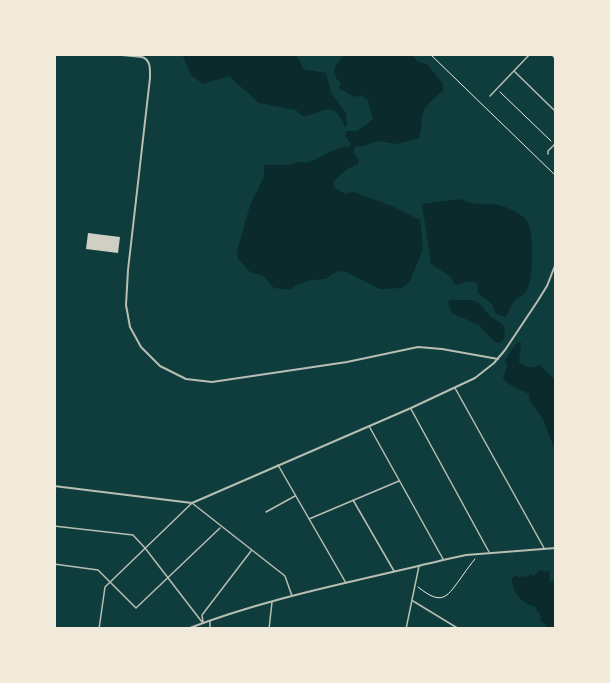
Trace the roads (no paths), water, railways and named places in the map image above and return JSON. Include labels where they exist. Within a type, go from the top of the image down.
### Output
[{"type":"street","points":[[112,54],[145,58],[150,64],[126,305],[130,327],[141,347],[160,366],[186,379],[212,382],[347,362],[418,347],[498,359]]},
{"type":"street","points":[[490,96],[530,54]]},
{"type":"street","points":[[551,54],[556,59]]},
{"type":"street","points":[[514,71],[556,112]]},
{"type":"street","points":[[548,154],[555,144]]},
{"type":"street","points":[[99,629],[105,587],[192,503],[411,408],[480,375],[498,359],[547,286],[556,263]]},
{"type":"street","points":[[455,388],[544,549]]},
{"type":"street","points":[[411,408],[489,553]]},
{"type":"street","points":[[369,425],[443,560]]},
{"type":"street","points":[[278,465],[346,584]]},
{"type":"street","points":[[309,519],[399,481]]},
{"type":"street","points":[[54,486],[192,503],[285,576],[292,597]]},
{"type":"street","points":[[266,512],[296,496]]},
{"type":"street","points":[[353,500],[394,572]]},
{"type":"street","points":[[54,526],[131,534],[136,537],[203,623]]},
{"type":"street","points":[[54,564],[95,569],[136,608],[221,527]]},
{"type":"street","points":[[187,629],[272,602],[443,560],[477,554],[556,548]]},
{"type":"street","points":[[203,623],[202,615],[251,550]]},
{"type":"street","points":[[406,629],[419,566]]},
{"type":"street","points":[[412,600],[459,629]]},
{"type":"street","points":[[269,629],[272,602]]},
{"type":"street","points":[[210,621],[210,629]]},
{"type":"water","points":[[182,54],[294,54],[303,69],[326,73],[331,92],[346,113],[347,125],[345,127],[340,117],[330,109],[302,116],[296,110],[259,103],[229,76],[203,84],[191,75]]},
{"type":"water","points":[[344,54],[411,54],[418,62],[427,64],[443,84],[443,91],[424,109],[419,138],[397,144],[377,141],[361,147],[355,146],[354,153],[359,160],[358,164],[347,169],[333,182],[335,188],[345,194],[354,192],[392,206],[420,220],[423,248],[410,281],[402,288],[380,289],[346,272],[339,271],[326,279],[312,280],[289,290],[274,288],[263,276],[250,272],[238,259],[237,252],[250,205],[264,177],[264,165],[307,163],[341,147],[349,147],[351,144],[345,136],[347,131],[357,131],[373,119],[368,100],[361,95],[354,97],[339,88],[341,83],[337,80],[334,69]]},
{"type":"water","points":[[460,199],[470,203],[505,207],[521,215],[528,223],[531,237],[531,278],[525,293],[515,300],[506,317],[496,314],[492,304],[478,293],[477,283],[469,281],[455,285],[451,277],[431,264],[422,204]]},
{"type":"water","points":[[450,300],[471,300],[479,303],[491,317],[505,327],[504,339],[500,343],[495,342],[479,325],[452,313],[448,303]]},
{"type":"water","points":[[521,342],[519,362],[529,367],[540,365],[556,381],[556,452],[543,420],[529,399],[529,394],[507,383],[503,378],[507,366],[505,360],[516,344]]},
{"type":"water","points":[[541,570],[546,572],[549,570],[550,582],[556,580],[556,629],[547,628],[541,621],[536,607],[519,597],[512,583],[512,578],[516,575],[519,577],[529,576],[529,574],[533,576]]}]
